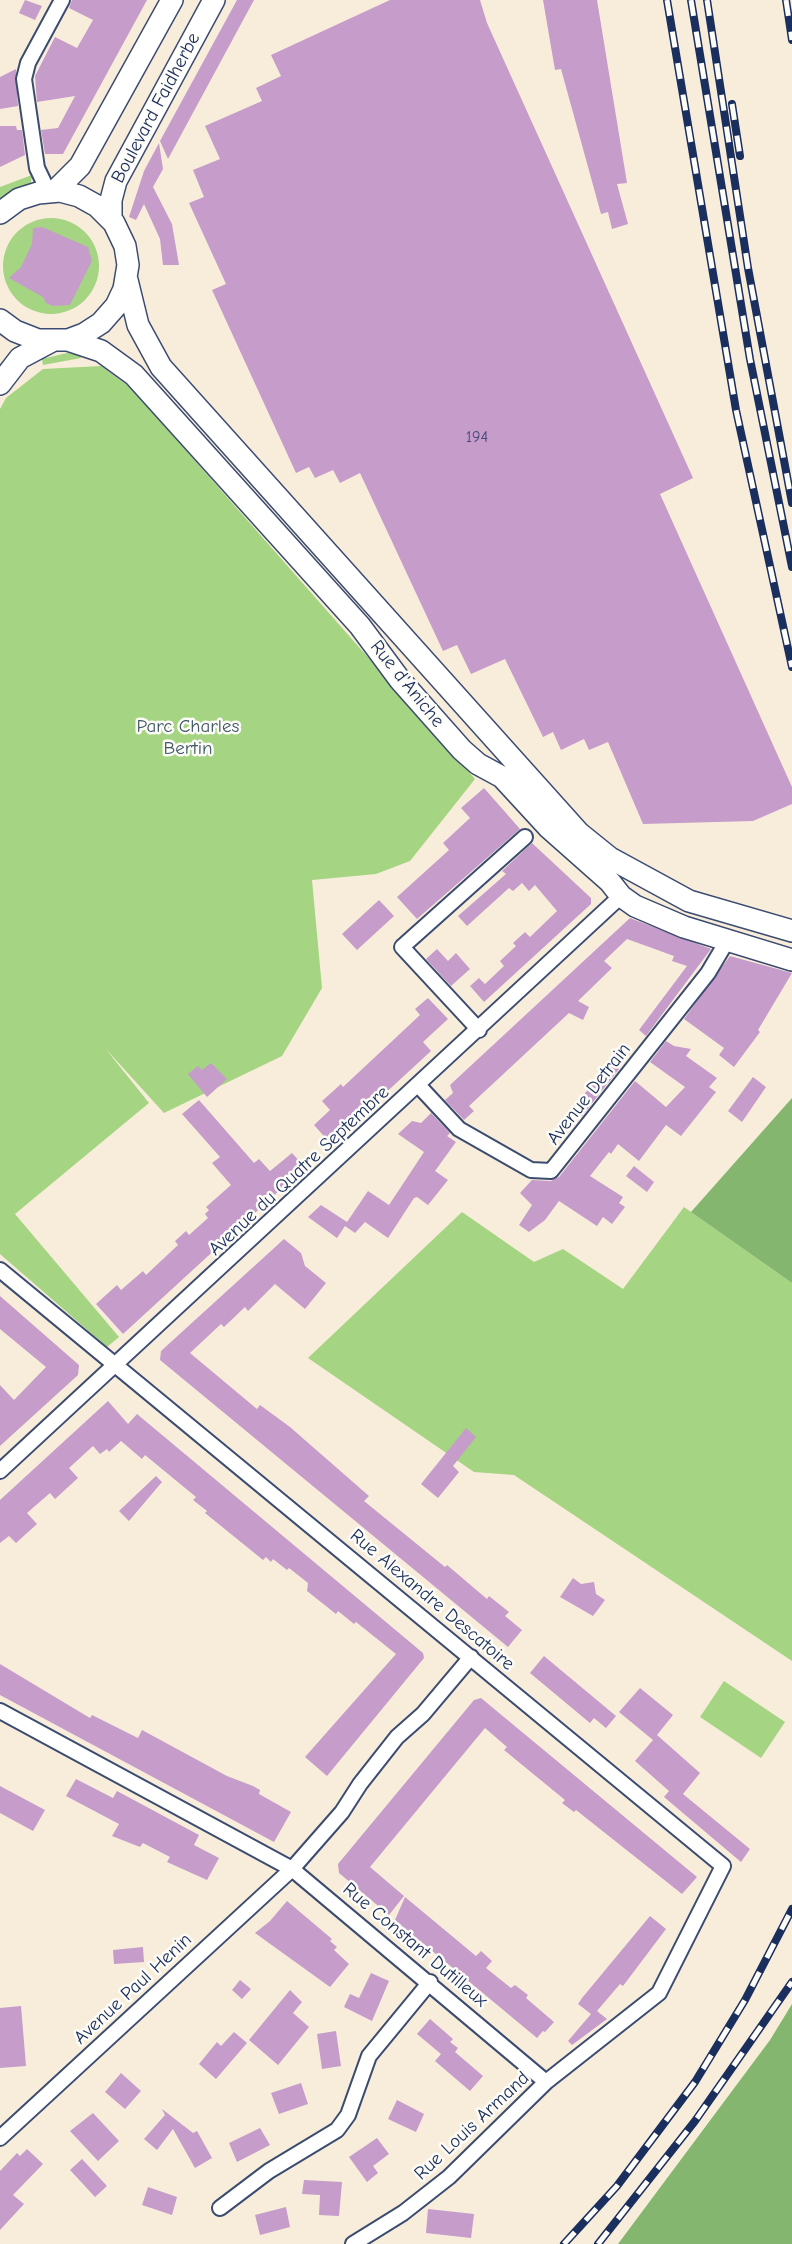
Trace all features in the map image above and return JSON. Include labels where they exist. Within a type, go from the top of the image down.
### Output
[{"type":"main road","name":"Boulevard Faidherbe","points":[[52,191],[80,166],[172,0]]},
{"type":"main road","name":"Boulevard Faidherbe","points":[[111,219],[111,200],[116,181],[214,0]]},
{"type":"main road","points":[[2,209],[28,195],[52,191],[84,198],[111,219]]},
{"type":"main road","name":"Rue d'Aniche","points":[[111,219],[126,250],[127,280],[138,325],[161,367],[579,833],[624,867],[689,901],[721,913],[792,930]]},
{"type":"main road","points":[[0,384],[20,358],[60,340],[91,331],[105,320],[118,302],[127,280]]},
{"type":"main road","name":"Rue d'Aniche","points":[[0,320],[24,335],[60,340],[101,351],[134,375],[360,626],[405,685],[462,750],[478,764],[506,781],[549,828],[610,882],[621,896],[651,914],[792,960]]},
{"type":"street","points":[[52,191],[37,167],[24,79],[62,0]]},
{"type":"street","points":[[479,1030],[402,947],[526,836]]},
{"type":"street","name":"Avenue du Quatre Septembre","points":[[0,1471],[419,1086],[621,896]]},
{"type":"street","name":"Avenue Detrain","points":[[419,1086],[459,1129],[531,1170],[551,1171],[708,973],[727,941]]},
{"type":"street","name":"Rue Alexandre Descatoire","points":[[0,1270],[723,1866],[660,1993],[547,2082]]},
{"type":"street","name":"Avenue Paul Henin","points":[[0,2138],[292,1869],[342,1812],[359,1784],[397,1737],[423,1714],[471,1657]]},
{"type":"street","name":"Rue Constant Dutilleux","points":[[0,1711],[292,1869],[547,2082]]},
{"type":"street","points":[[220,2208],[269,2171],[337,2130],[348,2115],[369,2056],[430,1982]]},
{"type":"street","name":"Rue Louis Armand","points":[[353,2244],[403,2213],[449,2177],[547,2082]]},
{"type":"green space","points":[[32,175],[31,183],[0,198],[0,187]]},
{"type":"green space","points":[[42,218],[60,218],[78,226],[91,239],[99,257],[96,285],[78,306],[60,314],[42,314],[24,306],[11,293],[3,275],[3,257],[11,239],[24,226]]},
{"type":"green space","points":[[67,353],[80,354],[81,358],[43,365],[42,359]]},
{"type":"green space","name":"Parc Charles Bertin","points":[[101,366],[131,388],[475,779],[410,861],[376,874],[312,880],[322,988],[282,1056],[164,1113],[105,1048],[149,1103],[15,1214],[119,1337],[107,1347],[0,1254],[0,409],[6,398],[43,369]]},
{"type":"green space","points":[[792,1098],[792,1283],[691,1212]]},
{"type":"green space","points":[[684,1207],[792,1283],[792,1661],[514,1475],[474,1472],[308,1358],[462,1212],[534,1262],[563,1249],[623,1289]]},
{"type":"green space","points":[[724,1681],[785,1722],[761,1758],[700,1717]]},
{"type":"green space","points":[[792,2004],[792,2244],[618,2244],[770,2040]]},
{"type":"building","points":[[25,0],[42,6],[35,20],[19,13]]},
{"type":"building","points":[[72,0],[147,0],[63,154],[45,154],[41,130],[58,128],[75,96],[37,102],[35,76],[55,37],[77,48],[93,20],[69,8]]},
{"type":"building","points":[[237,0],[254,0],[168,159],[160,141]]},
{"type":"building","points":[[390,0],[480,0],[487,23],[693,478],[660,494],[792,787],[792,804],[753,821],[643,824],[608,742],[589,750],[584,739],[561,750],[553,732],[543,737],[505,659],[471,674],[457,645],[443,651],[360,473],[340,483],[333,470],[315,478],[309,467],[296,473],[212,290],[226,284],[189,203],[204,197],[193,170],[220,159],[205,126],[262,101],[256,88],[281,76],[271,55]]},
{"type":"building","points":[[543,0],[597,0],[627,183],[617,184],[628,224],[612,229],[608,212],[601,214],[561,69],[555,70]]},
{"type":"building","points":[[16,69],[18,106],[0,109],[0,77]]},
{"type":"building","points":[[0,126],[16,126],[17,130],[22,130],[25,155],[0,167]]},
{"type":"building","points":[[159,143],[163,169],[153,187],[172,224],[179,265],[163,265],[160,239],[144,204],[136,220],[129,217],[144,171]]},
{"type":"building","points":[[42,227],[88,247],[92,261],[70,305],[53,306],[46,303],[43,297],[9,278],[21,267],[32,244],[33,228]]},
{"type":"building","points":[[484,788],[520,829],[417,919],[397,897],[449,850],[443,843],[470,818],[461,808]]},
{"type":"building","points":[[532,843],[591,898],[591,904],[484,1002],[470,986],[479,978],[485,984],[504,966],[500,961],[516,946],[513,943],[525,932],[530,937],[557,911],[535,885],[529,891],[522,883],[513,891],[509,888],[467,926],[458,916],[506,874],[502,871]]},
{"type":"building","points":[[379,900],[394,916],[357,950],[342,934]]},
{"type":"building","points":[[630,918],[711,949],[646,1036],[639,1030],[687,966],[672,961],[674,956],[627,939],[604,961],[612,968],[578,1001],[589,1007],[583,1020],[569,1013],[469,1106],[474,1111],[464,1120],[445,1100],[453,1093],[450,1085]]},
{"type":"building","points":[[437,949],[448,961],[456,953],[470,969],[451,986],[426,959]]},
{"type":"building","points":[[730,956],[792,973],[758,1030],[760,1032],[734,1067],[719,1055],[724,1048],[684,1019]]},
{"type":"building","points":[[428,998],[448,1019],[423,1042],[431,1051],[380,1098],[377,1095],[344,1124],[348,1128],[331,1144],[314,1125],[330,1110],[322,1101],[341,1084],[343,1087],[420,1015],[415,1009]]},
{"type":"building","points":[[666,1041],[674,1046],[691,1049],[686,1056],[717,1078],[709,1087],[716,1092],[681,1136],[666,1125],[639,1161],[618,1144],[590,1176],[623,1197],[619,1203],[625,1207],[612,1224],[603,1217],[597,1226],[559,1201],[545,1220],[529,1232],[519,1225],[532,1205],[520,1193],[532,1180],[551,1181],[559,1177],[635,1081],[666,1107],[685,1087],[650,1062]]},
{"type":"building","points":[[609,1062],[619,1069],[582,1116],[573,1109]]},
{"type":"building","points":[[211,1063],[227,1079],[207,1097],[188,1074],[198,1066],[202,1070]]},
{"type":"building","points":[[753,1077],[766,1087],[742,1122],[728,1111]]},
{"type":"building","points":[[199,1100],[254,1163],[259,1159],[270,1171],[292,1153],[305,1167],[123,1334],[96,1304],[117,1285],[121,1290],[143,1271],[146,1275],[178,1245],[175,1241],[186,1231],[189,1235],[208,1218],[205,1214],[209,1210],[206,1207],[231,1185],[212,1163],[220,1157],[182,1114]]},
{"type":"building","points":[[431,1113],[450,1133],[447,1136],[456,1142],[435,1171],[448,1180],[428,1205],[417,1197],[414,1198],[388,1238],[365,1222],[355,1233],[345,1226],[337,1238],[308,1217],[321,1205],[347,1222],[368,1191],[389,1205],[424,1152],[398,1134],[412,1121],[421,1123]]},
{"type":"building","points":[[634,1166],[654,1182],[647,1192],[626,1176]]},
{"type":"building","points":[[284,1239],[301,1253],[305,1266],[326,1283],[305,1309],[275,1284],[248,1311],[245,1307],[224,1327],[221,1324],[190,1353],[257,1409],[260,1405],[290,1427],[369,1496],[364,1501],[445,1567],[447,1565],[487,1599],[489,1596],[509,1612],[505,1616],[522,1630],[508,1647],[160,1360],[161,1351]]},
{"type":"building","points":[[0,1296],[79,1365],[78,1375],[0,1446],[0,1385],[14,1400],[46,1367],[0,1329]]},
{"type":"building","points":[[108,1401],[128,1424],[137,1414],[423,1653],[424,1658],[327,1776],[305,1757],[396,1654],[356,1622],[354,1624],[338,1611],[336,1614],[307,1591],[308,1583],[289,1568],[287,1570],[273,1559],[271,1562],[266,1557],[263,1560],[205,1513],[207,1511],[193,1500],[196,1497],[145,1455],[142,1459],[121,1441],[109,1452],[107,1449],[100,1454],[93,1446],[69,1468],[78,1478],[55,1499],[50,1493],[27,1513],[37,1524],[16,1543],[9,1536],[0,1543],[0,1500]]},
{"type":"building","points":[[466,1428],[476,1437],[453,1466],[459,1472],[438,1498],[421,1484]]},
{"type":"building","points":[[156,1476],[162,1482],[129,1521],[119,1511]]},
{"type":"building","points":[[573,1578],[581,1584],[594,1582],[596,1594],[605,1600],[593,1616],[560,1597]]},
{"type":"building","points":[[544,1656],[616,1716],[606,1728],[594,1718],[590,1723],[530,1673]]},
{"type":"building","points":[[0,1664],[90,1718],[92,1715],[138,1738],[142,1730],[227,1776],[260,1790],[259,1794],[291,1812],[274,1842],[0,1695]]},
{"type":"building","points":[[640,1688],[673,1715],[657,1735],[700,1773],[683,1794],[750,1849],[741,1862],[664,1797],[669,1791],[635,1761],[653,1740],[619,1712]]},
{"type":"building","points":[[481,1698],[697,1877],[682,1894],[576,1810],[574,1812],[562,1803],[565,1800],[504,1750],[507,1747],[485,1728],[370,1867],[404,1896],[389,1915],[339,1873],[338,1864],[474,1700]]},
{"type":"building","points":[[76,1779],[113,1798],[117,1791],[199,1835],[194,1845],[219,1858],[207,1880],[167,1862],[170,1857],[143,1843],[140,1847],[112,1836],[119,1824],[66,1796]]},
{"type":"building","points":[[0,1786],[45,1810],[33,1831],[0,1813]]},
{"type":"building","points":[[405,1897],[476,1956],[481,1951],[492,1961],[486,1968],[511,1988],[515,1985],[528,1995],[526,1998],[554,2022],[537,2038],[395,1920]]},
{"type":"building","points":[[287,1901],[332,1939],[330,1941],[337,1947],[334,1950],[349,1964],[330,1987],[255,1933],[270,1921]]},
{"type":"building","points":[[650,1916],[666,1929],[623,1986],[620,1984],[597,2011],[607,2019],[572,2045],[568,2041],[591,2014],[578,2004]]},
{"type":"building","points":[[143,1947],[144,1962],[114,1964],[113,1950]]},
{"type":"building","points":[[371,1973],[389,1981],[372,2021],[344,2007],[350,1994],[359,1998]]},
{"type":"building","points":[[240,1980],[251,1989],[242,1999],[232,1990]]},
{"type":"building","points":[[290,1990],[302,2002],[293,2013],[309,2027],[278,2065],[249,2040]]},
{"type":"building","points":[[21,2006],[26,2066],[0,2068],[0,2008]]},
{"type":"building","points":[[430,2019],[453,2039],[450,2042],[458,2048],[455,2052],[483,2076],[470,2091],[435,2061],[441,2054],[417,2034]]},
{"type":"building","points":[[336,2031],[341,2066],[322,2069],[317,2034]]},
{"type":"building","points":[[234,2032],[247,2043],[216,2079],[199,2064],[217,2042],[221,2046]]},
{"type":"building","points":[[121,2073],[141,2091],[125,2109],[105,2092]]},
{"type":"building","points":[[301,2083],[308,2104],[279,2114],[271,2093]]},
{"type":"building","points":[[397,2100],[424,2114],[416,2132],[388,2119]]},
{"type":"building","points":[[162,2109],[193,2133],[197,2131],[212,2158],[195,2168],[173,2129],[157,2150],[144,2139],[165,2115]]},
{"type":"building","points":[[93,2113],[119,2141],[98,2161],[70,2131]]},
{"type":"building","points":[[260,2128],[270,2145],[237,2162],[229,2143]]},
{"type":"building","points":[[377,2138],[389,2154],[373,2166],[378,2173],[367,2182],[349,2157]]},
{"type":"building","points":[[27,2149],[43,2164],[13,2195],[24,2204],[0,2230],[0,2171],[17,2153],[20,2156]]},
{"type":"building","points":[[82,2159],[107,2186],[95,2197],[70,2170]]},
{"type":"building","points":[[304,2180],[342,2182],[339,2216],[319,2215],[320,2195],[302,2194]]},
{"type":"building","points":[[148,2187],[177,2197],[172,2215],[142,2205]]},
{"type":"building","points":[[286,2207],[290,2227],[260,2235],[255,2215]]},
{"type":"building","points":[[428,2209],[474,2214],[471,2238],[426,2233]]},
{"type":"railway","points":[[667,0],[736,410],[792,667]]},
{"type":"railway","points":[[691,0],[750,359],[792,567]]},
{"type":"railway","points":[[707,0],[748,268],[792,503]]},
{"type":"railway","points":[[786,0],[792,40]]},
{"type":"railway","points":[[732,104],[740,156]]},
{"type":"railway","points":[[564,2244],[617,2186],[695,2082],[745,2000],[792,1909]]},
{"type":"railway","points":[[598,2244],[695,2121],[792,1982]]}]
